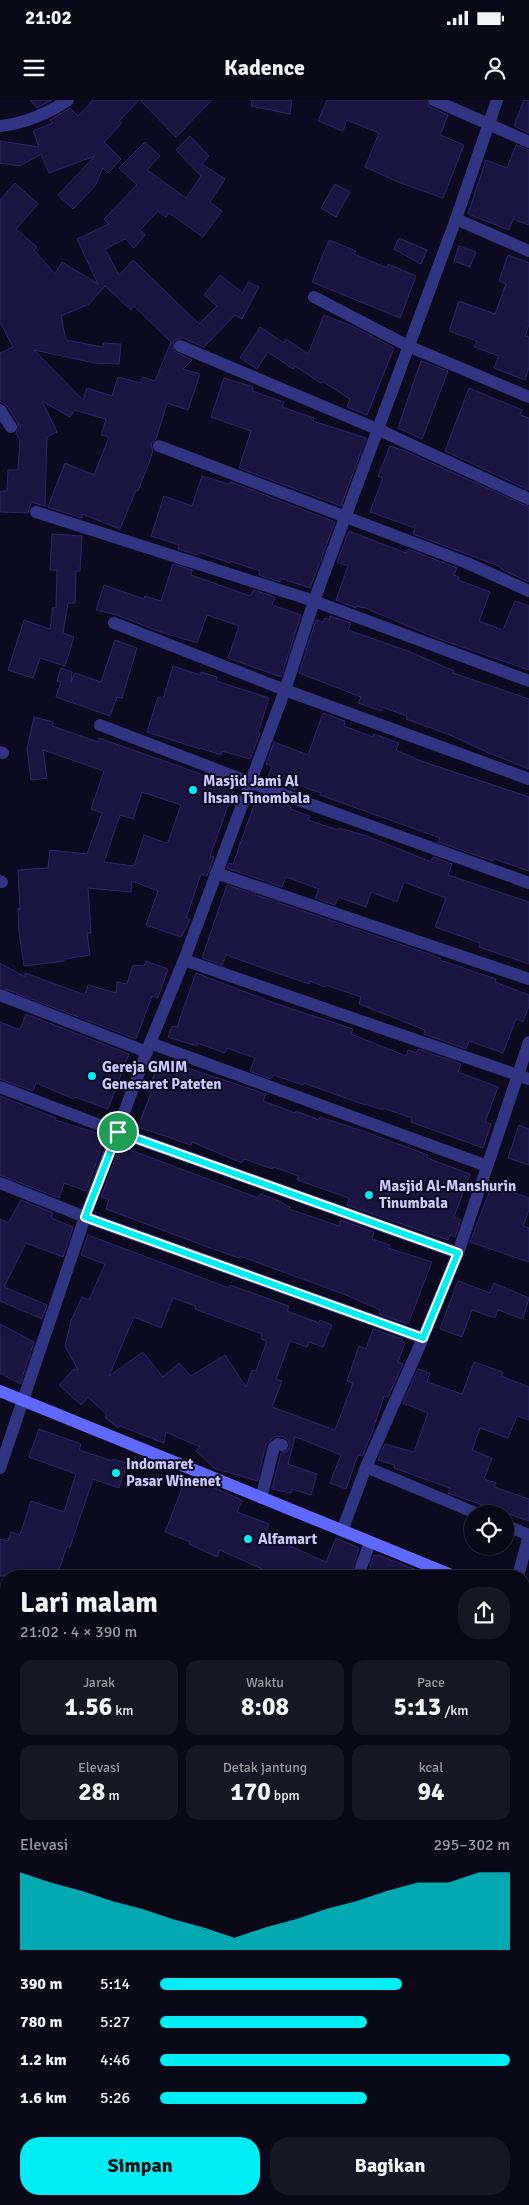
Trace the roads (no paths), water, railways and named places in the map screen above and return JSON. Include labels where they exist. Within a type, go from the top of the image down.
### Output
[{"type":"street","points":[[0,126],[27,120],[58,107],[68,100]]},
{"type":"street","points":[[434,100],[529,142]]},
{"type":"street","points":[[0,1468],[24,1402],[85,1217],[285,690],[314,601],[456,218],[497,100]]},
{"type":"street","points":[[456,218],[529,251]]},
{"type":"street","points":[[314,298],[408,346],[529,397]]},
{"type":"street","points":[[180,346],[377,429],[529,499]]},
{"type":"street","points":[[0,410],[10,427]]},
{"type":"street","points":[[159,446],[467,563],[529,591]]},
{"type":"street","points":[[36,512],[314,601],[529,681]]},
{"type":"street","points":[[114,623],[285,690],[529,779]]},
{"type":"street","points":[[100,725],[249,782],[529,883]]},
{"type":"street","points":[[216,874],[529,979]]},
{"type":"street","points":[[184,960],[524,1077]]},
{"type":"street","points":[[0,995],[487,1166]]},
{"type":"street","points":[[342,1531],[366,1467],[458,1253],[487,1166],[524,1077],[529,1042]]},
{"type":"street","points":[[0,1086],[118,1132],[458,1253]]},
{"type":"street","points":[[0,1183],[85,1217],[423,1338]]},
{"type":"street","points":[[0,1391],[439,1570]]},
{"type":"street","points":[[261,1498],[274,1447],[278,1444],[282,1446]]},
{"type":"street","points":[[366,1467],[464,1508]]},
{"type":"street","points":[[514,1529],[529,1535],[520,1570]]},
{"type":"street","points":[[360,1570],[370,1542]]},
{"type":"place","name":"Masjid Jami Al Ihsan Tinombala","points":[[193,790]]},
{"type":"place","name":"Gereja GMIM Genesaret Pateten","points":[[92,1076]]},
{"type":"place","name":"Masjid Al-Manshurin Tinumbala","points":[[369,1195]]},
{"type":"place","name":"Indomaret Pasar Winenet","points":[[116,1473]]},
{"type":"place","name":"Alfamart","points":[[248,1539]]}]
